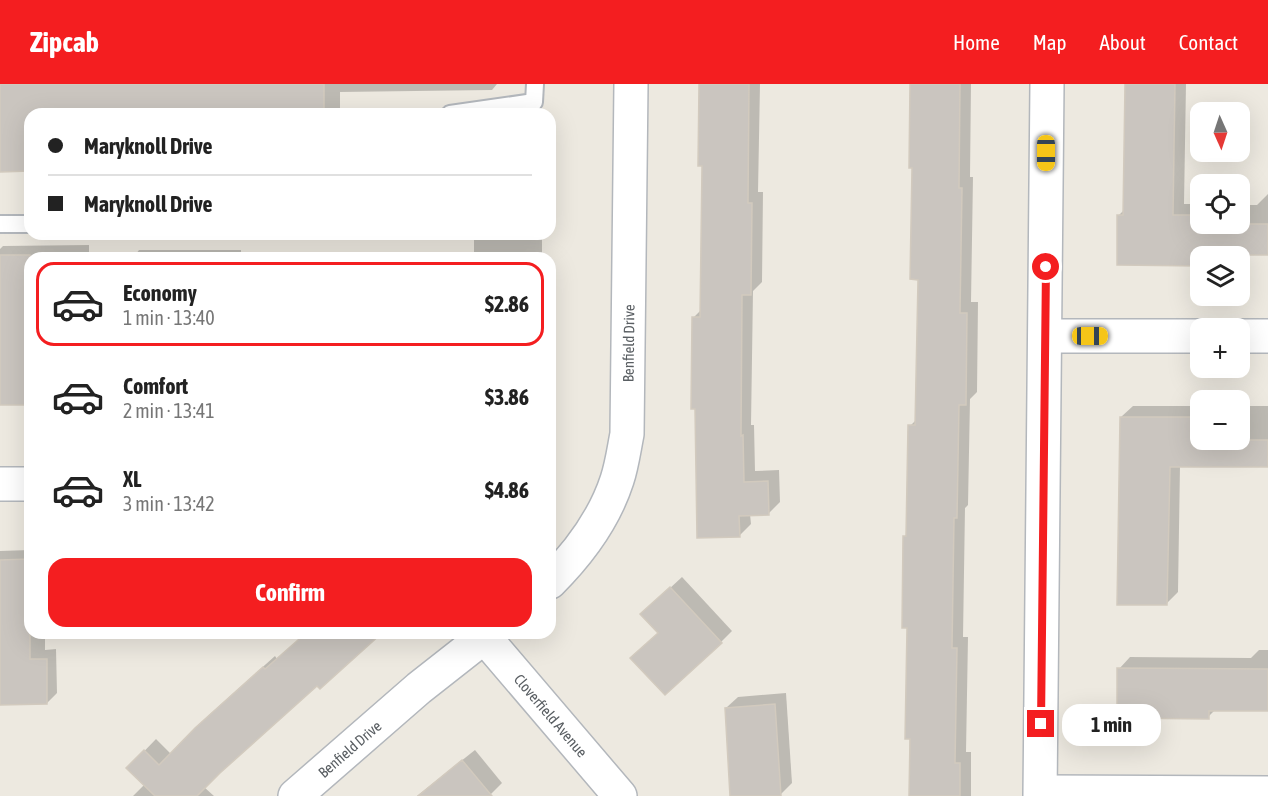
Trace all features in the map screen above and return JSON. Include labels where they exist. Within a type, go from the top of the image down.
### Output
[{"type":"street","name":"Benfield Drive","points":[[556,576],[575,557],[600,520],[617,480],[627,434],[631,84]]},
{"type":"street","points":[[1047,84],[1041,794],[1268,793]]},
{"type":"street","points":[[1046,336],[1190,336]]},
{"type":"street","points":[[1250,336],[1268,336]]},
{"type":"street","points":[[0,484],[24,484]]},
{"type":"street","name":"Benfield Drive","points":[[295,796],[479,639]]},
{"type":"street","name":"Cloverfield Avenue","points":[[489,639],[620,796]]},
{"type":"lane","points":[[492,108],[534,102],[535,84]]},
{"type":"lane","points":[[0,224],[24,224]]},
{"type":"building","points":[[0,84],[324,84],[324,108],[24,108],[24,171],[0,172]]},
{"type":"building","points":[[699,84],[749,84],[748,203],[752,203],[751,295],[742,295],[741,436],[743,435],[744,482],[768,481],[769,515],[739,516],[740,537],[697,538],[695,409],[691,409],[692,317],[700,317],[702,166],[698,166]]},
{"type":"building","points":[[910,84],[960,84],[959,188],[962,188],[960,313],[967,313],[966,405],[959,405],[952,648],[957,648],[955,763],[960,763],[960,796],[909,796],[910,739],[905,739],[907,628],[902,628],[903,536],[906,536],[908,425],[915,425],[918,280],[910,279],[912,168],[909,168]]},
{"type":"building","points":[[1125,84],[1175,84],[1173,215],[1190,215],[1190,234],[1250,234],[1250,224],[1268,224],[1268,255],[1250,255],[1250,246],[1190,246],[1190,266],[1117,265],[1117,215],[1123,215]]},
{"type":"building","points":[[0,255],[24,255],[24,405],[0,405]]},
{"type":"building","points":[[1120,417],[1190,417],[1190,450],[1250,450],[1250,440],[1268,440],[1268,467],[1170,467],[1167,605],[1117,605]]},
{"type":"building","points":[[24,559],[24,639],[30,639],[30,659],[47,659],[47,704],[0,705],[0,560]]},
{"type":"building","points":[[670,587],[722,643],[665,695],[630,658],[658,633],[640,614]]},
{"type":"building","points":[[299,639],[375,639],[320,689],[317,686],[197,796],[155,796],[126,768],[144,750],[159,765],[195,728],[263,667],[265,669]]},
{"type":"building","points":[[1117,668],[1268,669],[1268,711],[1209,711],[1209,719],[1117,718]]},
{"type":"building","points":[[775,704],[781,796],[730,796],[725,708]]},
{"type":"building","points":[[462,760],[492,796],[418,796]]},
{"type":"route","points":[[1041,724],[1046,267]]}]
